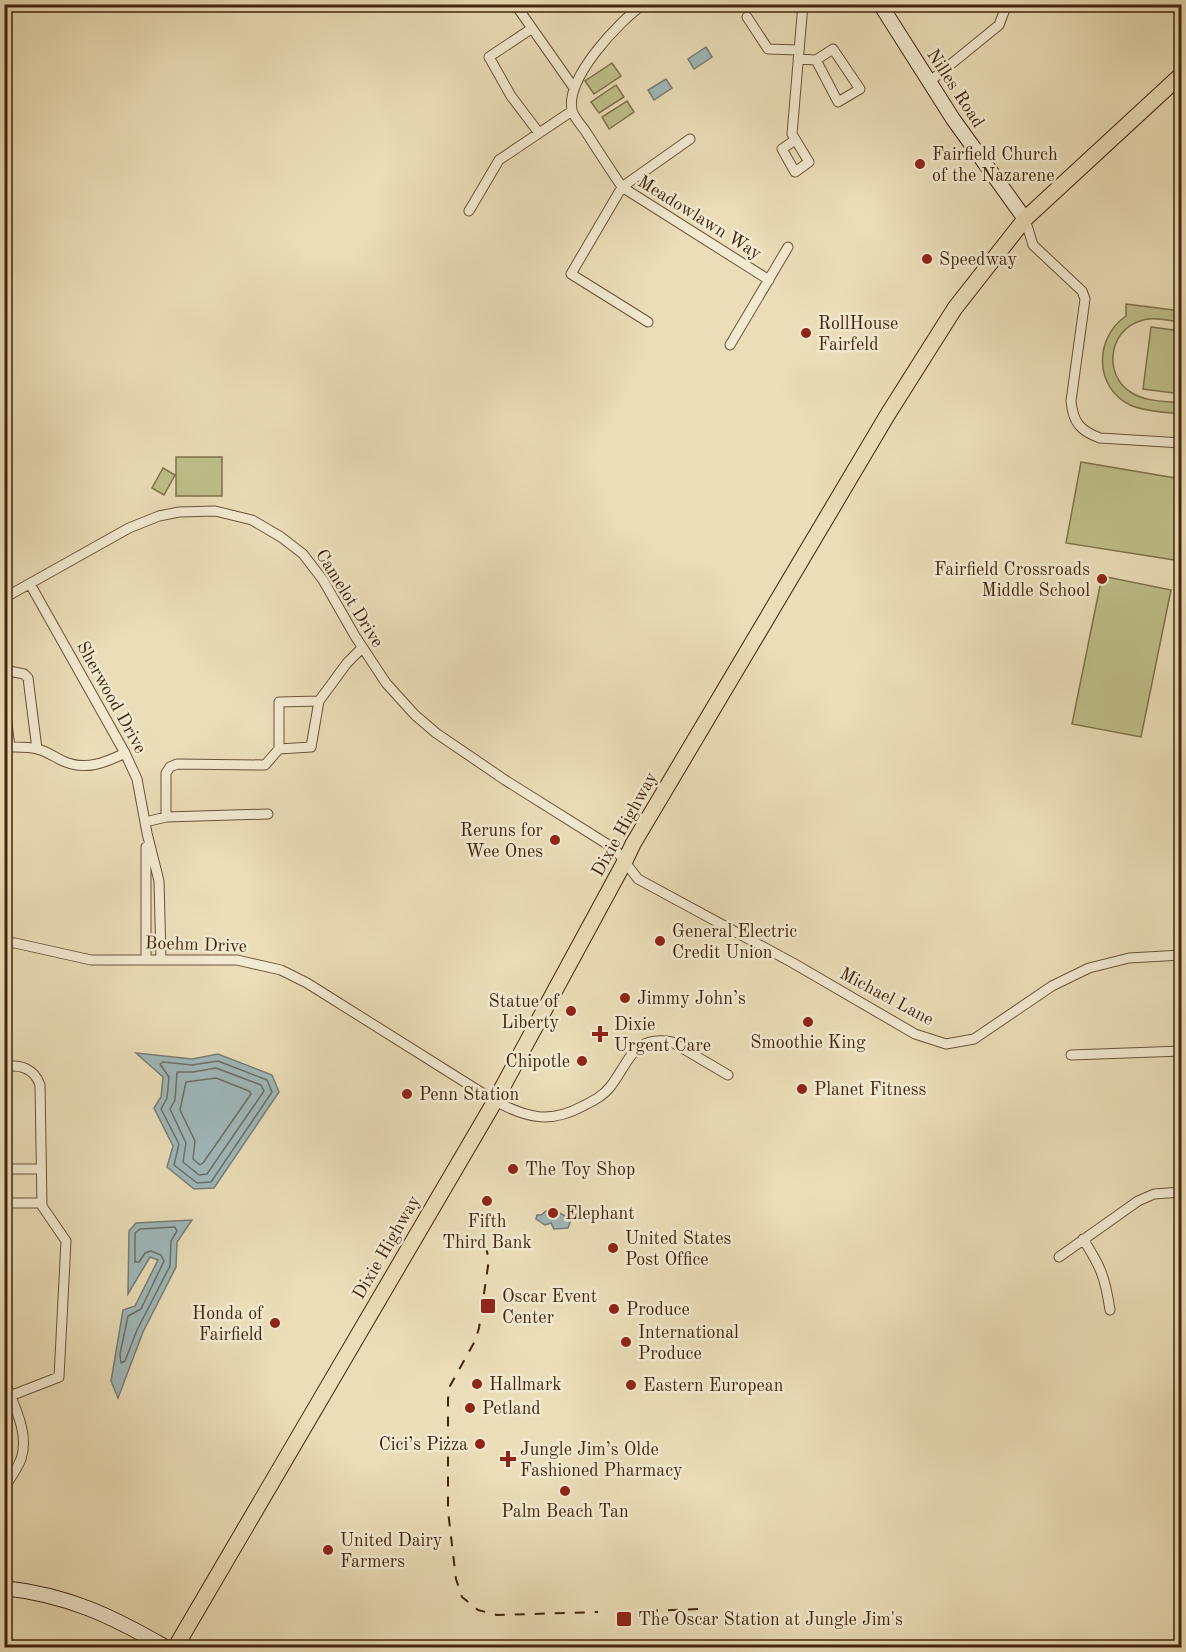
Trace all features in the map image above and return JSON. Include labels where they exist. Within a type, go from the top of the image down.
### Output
[{"type":"main road","name":"Dixie Highway","points":[[175,1647],[495,1101],[646,822],[916,369],[955,308],[1025,219],[1182,74]]},
{"type":"street","points":[[515,4],[574,88]]},
{"type":"street","points":[[644,4],[611,32],[594,54],[574,88],[572,111],[622,187],[571,274],[648,322]]},
{"type":"street","points":[[795,140],[792,134],[803,4]]},
{"type":"street","name":"Nilles Road","points":[[880,4],[960,128],[1025,219]]},
{"type":"street","points":[[930,82],[999,25],[1007,4]]},
{"type":"street","points":[[747,17],[768,49],[816,60],[838,102],[860,89],[833,49],[816,60]]},
{"type":"street","points":[[531,28],[489,57],[511,96],[539,133]]},
{"type":"street","points":[[469,211],[499,160],[572,111]]},
{"type":"street","name":"Meadowlawn Way","points":[[690,139],[622,187],[769,280]]},
{"type":"street","points":[[1025,219],[1033,245],[1082,291],[1085,299],[1071,401],[1072,413],[1078,426],[1087,434],[1100,438],[1182,443]]},
{"type":"street","points":[[730,345],[788,247]]},
{"type":"street","name":"Camelot Drive","points":[[4,598],[141,523],[179,512],[224,513],[252,520],[303,554],[323,580],[362,648],[392,691],[420,720],[505,780],[615,849],[624,863]]},
{"type":"street","name":"Sherwood Drive","points":[[30,584],[125,753],[137,779],[159,881],[161,959]]},
{"type":"street","points":[[279,748],[311,747],[319,701],[347,663],[362,648]]},
{"type":"street","points":[[4,670],[24,674],[28,678],[37,749]]},
{"type":"street","points":[[4,701],[7,747],[37,749],[63,761],[86,766],[98,765],[125,753]]},
{"type":"street","points":[[166,817],[166,773],[170,767],[177,764],[265,765],[279,748],[279,702],[319,701]]},
{"type":"street","points":[[145,822],[166,817],[268,814]]},
{"type":"street","name":"Sherwood Drive","points":[[146,959],[147,832]]},
{"type":"street","name":"Michael Lane","points":[[624,863],[638,879],[794,963],[915,1034],[946,1044],[974,1039],[1052,986],[1089,968],[1129,958],[1182,955]]},
{"type":"street","name":"Boehm Drive","points":[[4,943],[15,943],[91,960],[237,960],[260,963],[307,982],[495,1101],[532,1117],[570,1113],[602,1095],[633,1052],[647,1043],[661,1040],[672,1042],[728,1075]]},
{"type":"street","points":[[1071,1055],[1182,1051]]},
{"type":"street","points":[[4,1066],[19,1065],[28,1069],[37,1077],[40,1085],[42,1206],[66,1241],[59,1377],[10,1396]]},
{"type":"street","points":[[4,1169],[41,1168]]},
{"type":"street","points":[[1059,1257],[1138,1201],[1154,1194],[1182,1192]]},
{"type":"street","points":[[4,1203],[42,1203]]},
{"type":"street","points":[[1083,1239],[1106,1281],[1110,1310]]},
{"type":"street","points":[[4,1380],[21,1423],[23,1438],[21,1458],[4,1488]]},
{"type":"street","points":[[4,1588],[42,1594],[88,1607],[122,1622],[167,1647]]},
{"type":"green space","points":[[612,63],[621,76],[594,94],[585,81]]},
{"type":"green space","points":[[616,85],[624,97],[599,113],[591,102]]},
{"type":"green space","points":[[627,101],[634,112],[609,129],[602,117]]},
{"type":"green space","points":[[1126,304],[1181,311],[1181,322],[1150,319],[1129,326],[1121,334],[1116,344],[1113,365],[1123,385],[1132,393],[1156,401],[1181,403],[1181,414],[1130,405],[1118,397],[1104,375],[1104,349],[1116,325],[1126,316]]},
{"type":"green space","points":[[1151,327],[1181,331],[1181,394],[1143,389]]},
{"type":"green space","points":[[176,457],[222,457],[222,496],[176,496]]},
{"type":"green space","points":[[1081,462],[1181,479],[1181,561],[1066,543]]},
{"type":"green space","points":[[163,468],[175,475],[164,495],[152,488]]},
{"type":"green space","points":[[1102,576],[1171,590],[1141,737],[1072,724]]},
{"type":"water","points":[[706,47],[712,57],[694,69],[688,59]]},
{"type":"water","points":[[666,79],[672,88],[654,100],[648,90]]},
{"type":"water","points":[[136,1053],[192,1059],[218,1054],[272,1075],[279,1092],[214,1188],[194,1189],[167,1167],[173,1146],[154,1108],[161,1097],[163,1077]]},
{"type":"water","points":[[554,1210],[571,1219],[568,1228],[554,1229],[551,1223],[545,1225],[536,1219],[537,1215]]},
{"type":"water","points":[[192,1220],[177,1242],[176,1267],[143,1332],[118,1398],[111,1381],[123,1310],[135,1306],[158,1260],[150,1257],[128,1294],[129,1231],[136,1223]]},
{"type":"railway","points":[[485,1245],[489,1259],[479,1328],[475,1341],[450,1386],[448,1399],[448,1511],[456,1579],[462,1597],[478,1610],[497,1615],[598,1612]]},
{"type":"railway","points":[[648,1611],[698,1609]]},
{"type":"place","name":"Fairfield Church of the Nazarene","points":[[920,164]]},
{"type":"place","name":"Speedway","points":[[927,259]]},
{"type":"place","name":"RollHouse Fairfeld","points":[[806,333]]},
{"type":"place","name":"Fairfield Crossroads Middle School","points":[[1102,579]]},
{"type":"place","name":"Reruns for Wee Ones","points":[[555,840]]},
{"type":"place","name":"General Electric Credit Union","points":[[660,941]]},
{"type":"place","name":"Jimmy John’s","points":[[625,998]]},
{"type":"place","name":"Statue of Liberty","points":[[571,1011]]},
{"type":"place","name":"Smoothie King","points":[[808,1022]]},
{"type":"place","name":"Dixie Urgent Care","points":[[600,1034]]},
{"type":"place","name":"Chipotle","points":[[582,1061]]},
{"type":"place","name":"Planet Fitness","points":[[802,1089]]},
{"type":"place","name":"Penn Station","points":[[407,1094]]},
{"type":"place","name":"The Toy Shop","points":[[513,1169]]},
{"type":"place","name":"Fifth Third Bank","points":[[487,1201]]},
{"type":"place","name":"Elephant","points":[[553,1213]]},
{"type":"place","name":"United States Post Office","points":[[613,1248]]},
{"type":"place","name":"Oscar Event Center","points":[[488,1306]]},
{"type":"place","name":"Produce","points":[[614,1309]]},
{"type":"place","name":"Honda of Fairfield","points":[[275,1323]]},
{"type":"place","name":"International Produce","points":[[626,1342]]},
{"type":"place","name":"Hallmark","points":[[477,1384]]},
{"type":"place","name":"Eastern European","points":[[631,1385]]},
{"type":"place","name":"Petland","points":[[470,1408]]},
{"type":"place","name":"Cici’s Pizza","points":[[480,1444]]},
{"type":"place","name":"Jungle Jim’s Olde Fashioned Pharmacy","points":[[508,1459]]},
{"type":"place","name":"Palm Beach Tan","points":[[565,1491]]},
{"type":"place","name":"United Dairy Farmers","points":[[328,1550]]},
{"type":"place","name":"The Oscar Station at Jungle Jim's","points":[[624,1619]]}]
